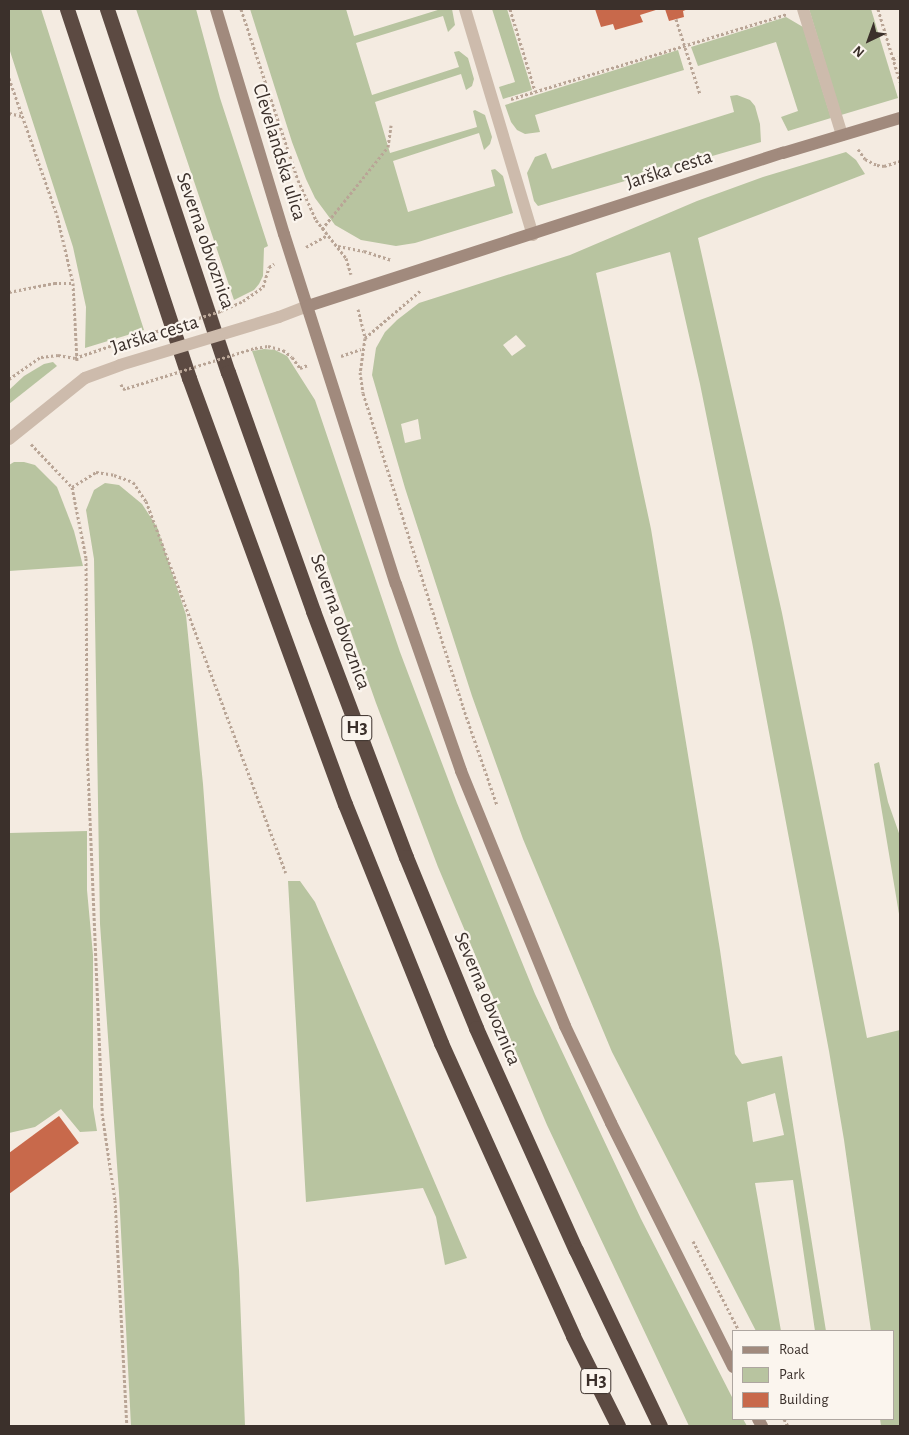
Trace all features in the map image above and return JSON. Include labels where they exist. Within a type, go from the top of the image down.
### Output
[{"type":"highway","name":"H3","points":[[68,9],[189,378],[345,804],[441,1043],[573,1336],[618,1426]]},
{"type":"highway","name":"Severna obvoznica","points":[[106,9],[232,381],[314,611],[406,857],[480,1037],[576,1250],[660,1426]]},
{"type":"street","name":"Clevelandska ulica","points":[[216,9],[396,584],[460,771],[569,1035],[732,1365]]},
{"type":"street","points":[[465,9],[533,235]]},
{"type":"street","points":[[803,9],[847,134]]},
{"type":"street","name":"Jarška cesta","points":[[14,435],[85,378],[120,365],[279,317],[308,306],[900,118]]},
{"type":"path","name":"Clevelandska ulica","points":[[241,9],[288,153],[310,208],[322,229],[346,258],[349,268]]},
{"type":"path","points":[[510,9],[535,91]]},
{"type":"path","points":[[878,9],[900,82]]},
{"type":"path","points":[[494,105],[790,14]]},
{"type":"path","points":[[676,19],[700,94]]},
{"type":"path","points":[[893,59],[898,57]]},
{"type":"path","points":[[9,78],[57,215],[73,283],[75,358],[58,355],[41,357],[9,379]]},
{"type":"path","points":[[9,113],[22,116]]},
{"type":"path","points":[[322,229],[388,147],[391,125]]},
{"type":"path","points":[[847,134],[865,158],[884,166],[900,161]]},
{"type":"path","points":[[337,246],[391,259],[415,272]]},
{"type":"path","name":"Jarška cesta","points":[[75,358],[222,311],[244,301],[263,287],[269,267],[273,265]]},
{"type":"path","points":[[9,292],[54,283],[73,283]]},
{"type":"path","points":[[364,338],[424,286]]},
{"type":"path","points":[[360,318],[364,338],[360,372],[364,393],[463,707],[499,810]]},
{"type":"path","name":"Jarška cesta","points":[[127,388],[255,348],[268,346],[283,350],[292,357],[300,368],[303,367]]},
{"type":"path","points":[[14,435],[72,487],[86,558],[87,748],[102,1113],[115,1200],[128,1426]]},
{"type":"path","points":[[72,487],[96,472],[114,475],[133,482],[146,502],[286,873]]},
{"type":"path","points":[[692,1239],[738,1330]]},
{"type":"green space","points":[[9,9],[41,9],[144,330],[85,348],[86,307],[73,247],[9,48]]},
{"type":"green space","points":[[136,9],[196,9],[220,98],[268,246],[264,248],[263,276],[259,284],[254,290],[234,300]]},
{"type":"green space","points":[[250,9],[346,9],[354,36],[441,9],[452,9],[455,25],[448,32],[443,16],[356,43],[372,95],[459,67],[454,52],[459,51],[468,58],[474,79],[472,86],[466,90],[461,74],[375,102],[390,153],[477,127],[473,111],[475,110],[485,115],[492,137],[490,144],[484,150],[479,133],[393,161],[408,212],[495,186],[491,170],[495,169],[503,176],[513,213],[415,243],[396,246],[361,240],[335,225],[315,198],[306,179],[292,142]]},
{"type":"green space","points":[[492,9],[507,9],[532,90],[503,99],[499,87],[515,82]]},
{"type":"green space","points":[[809,9],[871,9],[898,98],[841,115]]},
{"type":"green space","points":[[786,17],[803,27],[831,118],[788,131],[781,117],[798,111],[776,42],[698,66],[691,47]]},
{"type":"green space","points":[[678,50],[684,70],[535,115],[540,132],[525,134],[517,130],[511,122],[505,105]]},
{"type":"green space","points":[[737,95],[750,100],[755,106],[760,124],[761,142],[538,206],[534,201],[527,173],[535,157],[546,153],[552,169],[734,112],[730,96]]},
{"type":"green space","points":[[846,152],[856,160],[865,174],[698,238],[782,613],[867,1038],[900,1030],[900,1426],[881,1426],[880,1420],[894,1420],[894,1330],[871,1330],[844,1140],[829,1051],[752,642],[700,384],[670,252],[596,273],[651,529],[720,950],[735,1054],[742,1064],[782,1056],[826,1330],[815,1330],[793,1180],[755,1183],[781,1330],[755,1330],[612,1052],[523,839],[472,696],[405,488],[372,375],[376,348],[385,332],[419,303],[570,255],[697,201],[763,177]],"holes":[[[516,335],[526,346],[512,356],[503,345]],[[418,419],[421,439],[405,443],[401,424]],[[775,1093],[784,1135],[753,1142],[747,1102]]]},
{"type":"green space","points":[[275,350],[287,356],[315,400],[400,652],[457,803],[535,994],[641,1219],[732,1397],[732,1420],[744,1420],[747,1426],[689,1426],[547,1125],[438,867],[376,703],[252,351]]},
{"type":"green space","points":[[53,362],[57,366],[9,404],[9,390],[24,376],[44,364]]},
{"type":"green space","points":[[14,462],[35,465],[57,487],[74,531],[83,566],[9,571],[9,465]]},
{"type":"green space","points":[[105,483],[119,485],[142,504],[157,527],[186,615],[203,784],[239,1270],[245,1426],[131,1426],[119,1193],[100,924],[94,559],[86,510],[94,490]]},
{"type":"green space","points":[[879,762],[888,802],[900,836],[900,920],[874,764]]},
{"type":"green space","points":[[87,831],[87,890],[93,955],[93,1107],[97,1131],[80,1132],[61,1109],[35,1127],[9,1133],[9,833]]},
{"type":"green space","points":[[288,881],[300,881],[315,902],[467,1258],[445,1265],[436,1217],[423,1188],[306,1202]]},
{"type":"building","points":[[595,9],[659,9],[640,15],[643,22],[615,30],[613,24],[601,27]]},
{"type":"building","points":[[665,9],[688,9],[683,11],[684,17],[669,21]]},
{"type":"building","points":[[59,1116],[79,1143],[9,1194],[9,1153]]}]
